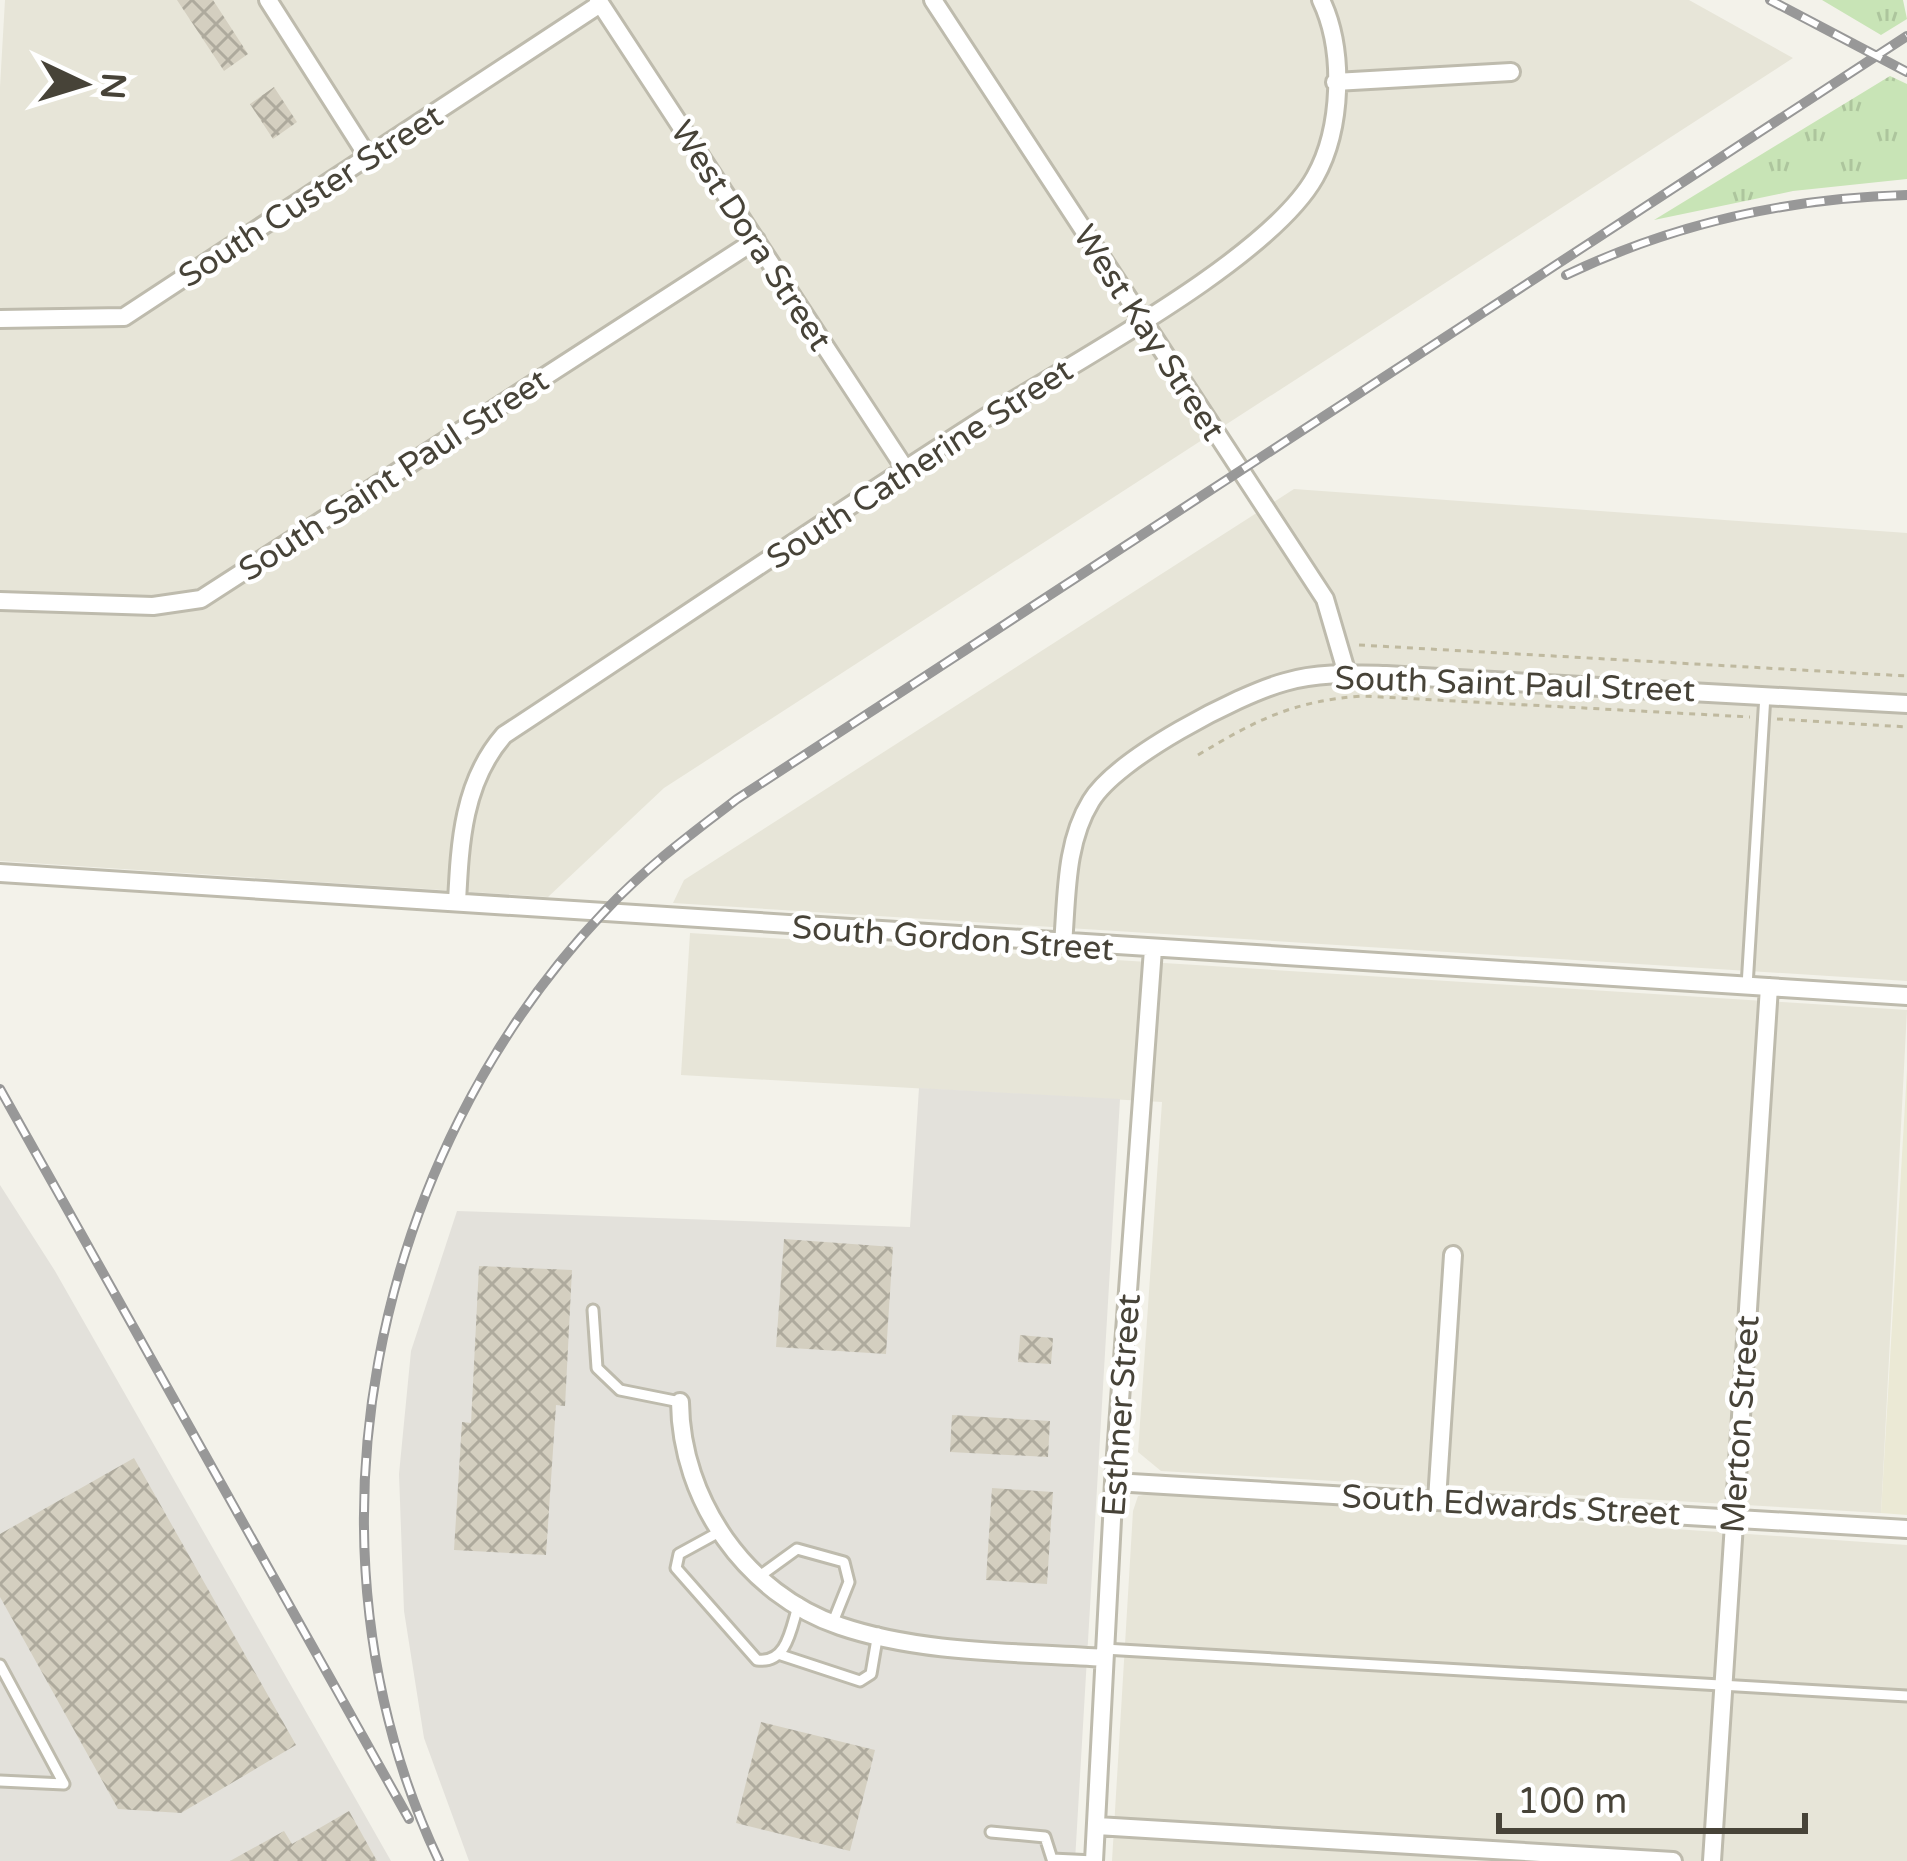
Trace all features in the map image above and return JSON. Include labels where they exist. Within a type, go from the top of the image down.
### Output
[{"type":"street","points":[[268,0],[368,157]]},
{"type":"street","name":"West Kay Street","points":[[933,0],[1325,599],[1347,674]]},
{"type":"street","name":"South Catherine Street","points":[[457,902],[470,799],[489,753],[504,735],[1140,321],[1260,239],[1291,209],[1315,177],[1329,142],[1334,44],[1321,0]]},
{"type":"street","name":"South Custer Street","points":[[0,319],[124,317],[599,2]]},
{"type":"street","name":"West Dora Street","points":[[599,2],[906,470]]},
{"type":"street","points":[[1335,82],[1510,72]]},
{"type":"street","name":"South Saint Paul Street","points":[[0,601],[153,607],[201,599],[757,240]]},
{"type":"street","name":"South Saint Paul Street","points":[[1063,944],[1072,848],[1101,786],[1254,692],[1288,680],[1347,674],[1907,704]]},
{"type":"street","name":"South Gordon Street","points":[[0,873],[1907,996]]},
{"type":"street","name":"Esthner Street","points":[[1094,1861],[1114,1482],[1154,950]]},
{"type":"street","name":"Merton Street","points":[[1712,1861],[1769,987]]},
{"type":"street","points":[[1437,1500],[1453,1255]]},
{"type":"street","points":[[680,1402],[686,1454],[704,1509],[757,1578],[799,1603],[833,1622],[947,1646],[1104,1653]]},
{"type":"street","name":"South Edwards Street","points":[[1114,1482],[1907,1529]]},
{"type":"street","points":[[1097,1826],[1673,1861]]},
{"type":"lane","points":[[1747,986],[1765,695]]},
{"type":"lane","points":[[593,1310],[597,1368],[620,1390],[680,1402]]},
{"type":"lane","points":[[721,1532],[680,1555],[676,1568],[757,1660],[771,1661],[781,1655],[799,1603]]},
{"type":"lane","points":[[757,1578],[797,1549],[844,1562],[848,1582],[833,1622]]},
{"type":"lane","points":[[781,1655],[860,1682],[871,1674],[878,1633]]},
{"type":"lane","points":[[1104,1653],[1907,1696]]},
{"type":"lane","points":[[0,1665],[64,1784],[0,1780]]},
{"type":"lane","points":[[991,1832],[1045,1837],[1050,1860],[1094,1861]]},
{"type":"path","points":[[1359,645],[1907,676]]},
{"type":"path","points":[[1198,755],[1276,711],[1308,700],[1362,696],[1907,727]]},
{"type":"shaded area","points":[[5,0],[1689,0],[1793,58],[664,788],[548,897],[0,861],[0,87]]},
{"type":"shaded area","points":[[1294,489],[1907,533],[1907,981],[673,903],[684,880]]},
{"type":"shaded area","points":[[690,933],[1907,1010],[1881,1513],[1161,1471],[1138,1452],[1162,1102],[681,1075]]},
{"type":"shaded area","points":[[1907,1070],[1907,1515],[1881,1513]]},
{"type":"shaded area","points":[[919,1088],[1120,1099],[1075,1861],[469,1861],[424,1738],[404,1611],[399,1474],[411,1351],[457,1211],[910,1227]]},
{"type":"shaded area","points":[[0,1185],[55,1271],[391,1861],[0,1861]]},
{"type":"shaded area","points":[[1152,1493],[1907,1545],[1907,1861],[1112,1861],[1133,1511],[1138,1496]]},
{"type":"green space","points":[[1822,0],[1903,0],[1907,19],[1881,35]]},
{"type":"green space","points":[[1890,76],[1907,84],[1907,179],[1793,191],[1654,220]]},
{"type":"building","points":[[177,0],[213,0],[248,54],[224,71]]},
{"type":"building","points":[[274,87],[297,122],[273,139],[250,104]]},
{"type":"building","points":[[784,1239],[893,1247],[886,1354],[776,1347]]},
{"type":"building","points":[[479,1266],[572,1270],[565,1406],[556,1405],[546,1555],[454,1550],[462,1422],[471,1423]]},
{"type":"building","points":[[1020,1335],[1053,1338],[1051,1364],[1018,1362]]},
{"type":"building","points":[[952,1415],[1050,1421],[1048,1457],[950,1452]]},
{"type":"building","points":[[134,1458],[296,1745],[181,1813],[118,1809],[0,1597],[0,1534]]},
{"type":"building","points":[[992,1488],[1053,1492],[1047,1584],[986,1580]]},
{"type":"building","points":[[761,1722],[875,1750],[850,1851],[736,1823]]},
{"type":"building","points":[[349,1811],[377,1861],[230,1861],[284,1831],[292,1844]]},
{"type":"railway","points":[[1770,0],[1907,72]]},
{"type":"railway","points":[[439,1861],[394,1741],[369,1616],[365,1488],[378,1362],[410,1238],[459,1120],[524,1010],[620,895],[737,799],[1907,36]]},
{"type":"railway","points":[[1566,275],[1648,241],[1732,217],[1819,202],[1907,195]]},
{"type":"railway","points":[[0,1089],[409,1819]]}]
